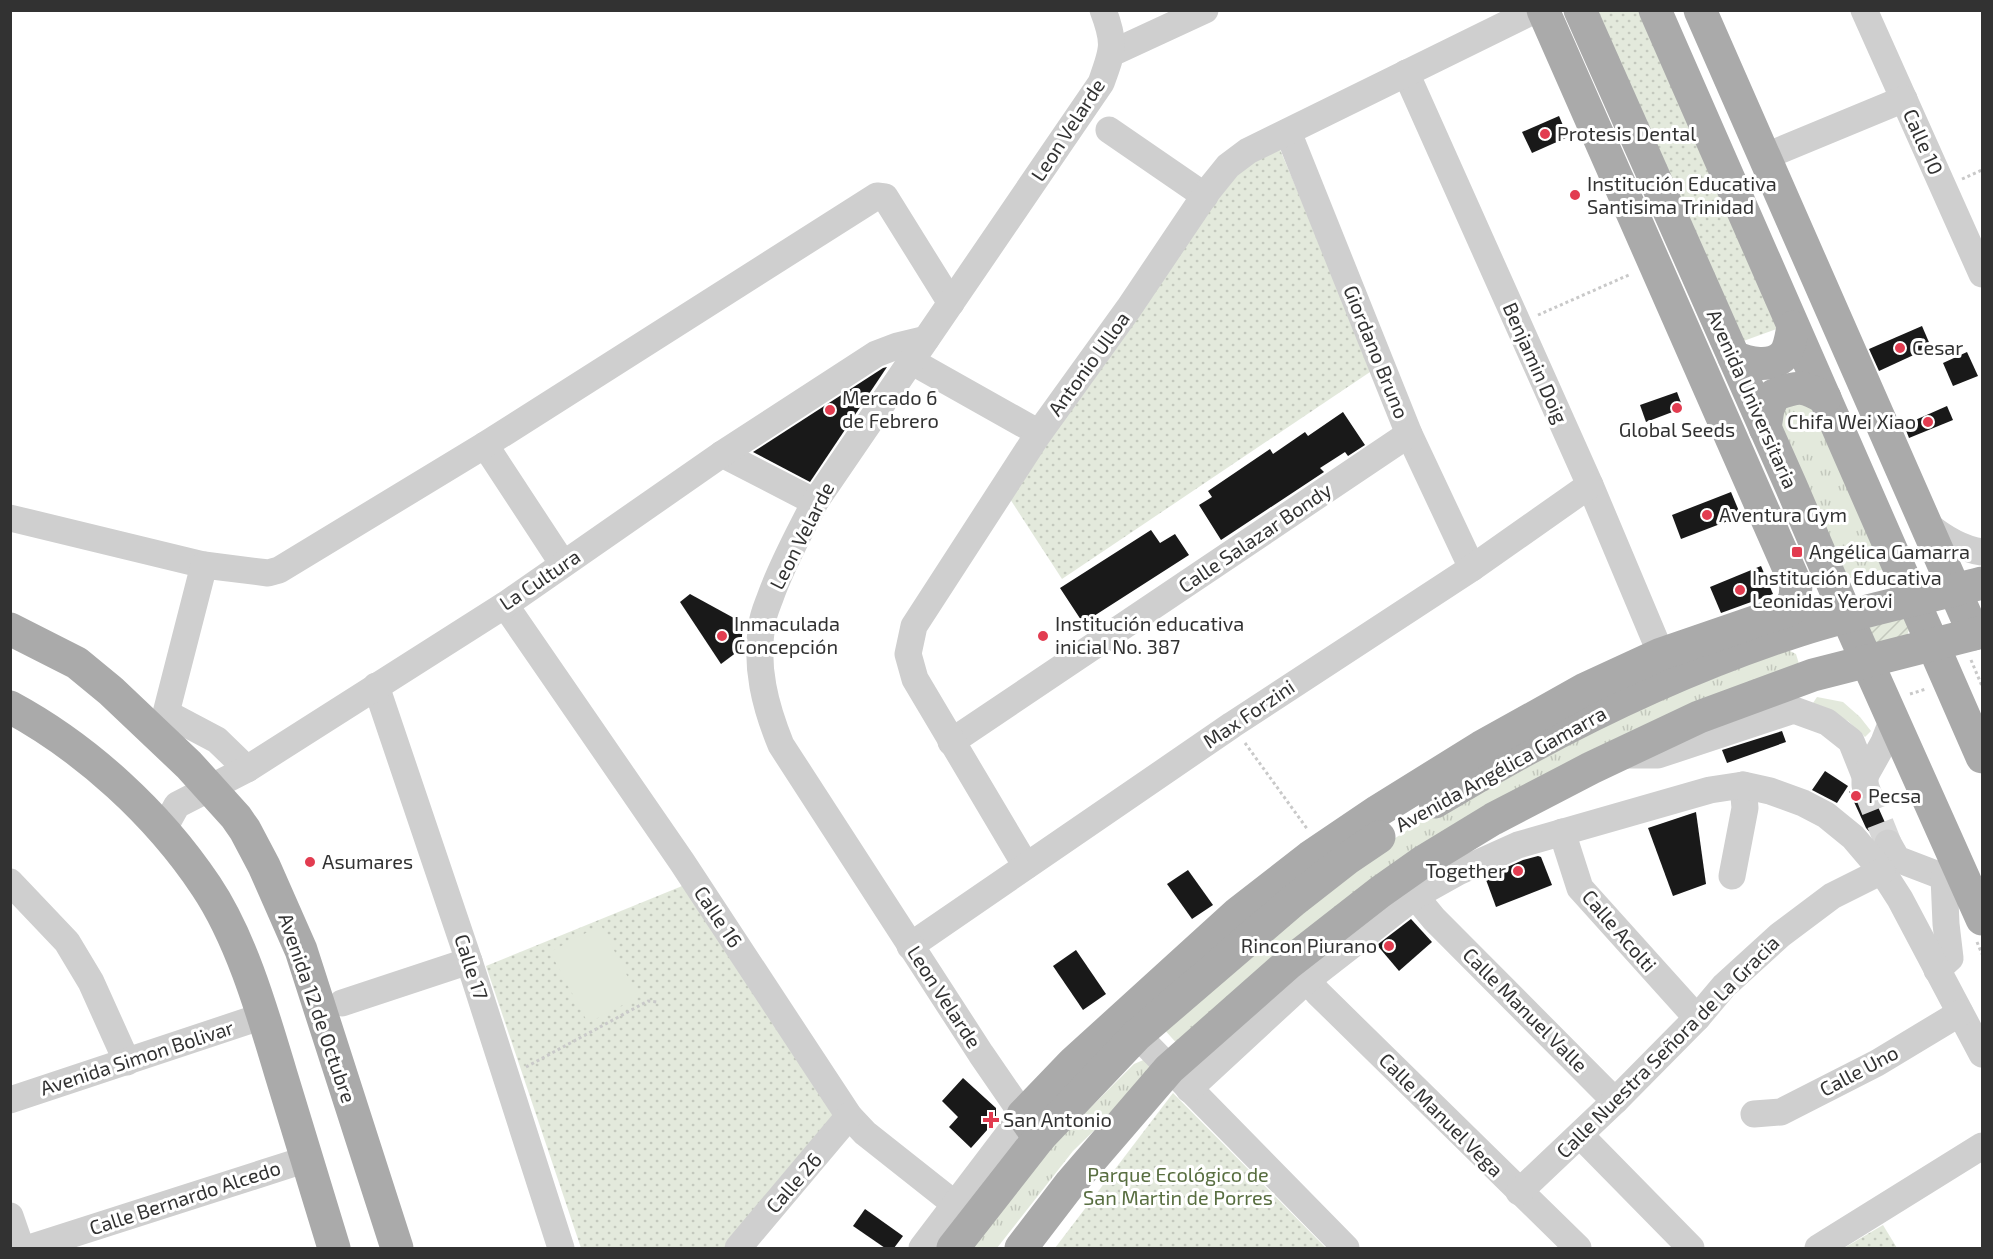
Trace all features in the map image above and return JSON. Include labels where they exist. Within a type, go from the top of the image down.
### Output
[{"type":"main road","name":"Avenida Universitaria","points":[[1543,10],[1796,585],[1795,598]]},
{"type":"main road","name":"Avenida Universitaria","points":[[1580,10],[1889,711],[1952,873],[1983,919]]},
{"type":"main road","points":[[1655,10],[1932,644]]},
{"type":"main road","points":[[1701,10],[1925,523],[1969,587],[1983,757]]},
{"type":"main road","points":[[1716,151],[1770,171]]},
{"type":"main road","points":[[1734,357],[1749,363],[1776,360],[1784,354],[1793,327]]},
{"type":"main road","points":[[1704,376],[1791,486]]},
{"type":"main road","points":[[1765,428],[1768,409],[1774,394],[1796,387],[1808,389],[1824,398]]},
{"type":"main road","name":"Avenida Angélica Gamarra","points":[[1031,1126],[1293,901],[1348,858],[1470,781],[1632,697],[1724,657],[1798,630],[1969,587]]},
{"type":"main road","name":"Avenida Angélica Gamarra","points":[[953,1248],[1073,1063],[1238,913],[1321,849],[1481,747],[1585,689],[1661,654],[1789,610],[1795,598]]},
{"type":"main road","name":"Avenida 12 de Octubre","points":[[10,629],[77,663],[111,691],[189,765],[245,830],[264,866],[301,950],[397,1248]]},
{"type":"main road","points":[[1798,630],[1808,635],[1819,654],[1818,665],[1813,675]]},
{"type":"main road","name":"Avenida Angélica Gamarra","points":[[1021,1248],[1070,1184],[1179,1079],[1288,963],[1424,861],[1486,842],[1616,755],[1710,713],[1813,675],[1932,644],[1973,655]]},
{"type":"main road","points":[[10,706],[36,721],[119,786],[164,832],[207,887],[237,944],[263,1016],[334,1248]]},
{"type":"main road","points":[[1380,892],[1424,908],[1424,861]]},
{"type":"street","name":"Leon Velarde","points":[[1031,1126],[910,946],[781,745],[763,694],[759,665],[762,622],[780,571],[815,502],[1101,83],[1112,53],[1111,30],[1103,10]]},
{"type":"street","points":[[1112,53],[1205,10]]},
{"type":"street","name":"Antonio Ulloa","points":[[1026,866],[915,679],[908,654],[914,626],[1039,433],[1129,308],[1204,196],[1228,166],[1248,151],[1535,10]]},
{"type":"street","name":"Calle 10","points":[[1864,10],[1983,274]]},
{"type":"street","name":"Benjamin Doig","points":[[1406,74],[1590,485],[1661,654]]},
{"type":"street","points":[[1770,171],[1904,99]]},
{"type":"street","points":[[1109,130],[1204,196]]},
{"type":"street","name":"Giordano Bruno","points":[[1288,132],[1409,434],[1472,568]]},
{"type":"street","points":[[10,518],[204,565],[268,573],[279,570],[485,445],[877,196],[885,196],[951,303]]},
{"type":"street","name":"La Cultura","points":[[164,832],[177,805],[248,769],[505,605],[722,454],[876,354],[897,346],[918,350]]},
{"type":"street","points":[[918,350],[1039,433]]},
{"type":"street","name":"Calle Salazar Bondy","points":[[951,742],[1409,434]]},
{"type":"street","points":[[485,445],[563,564]]},
{"type":"street","points":[[722,454],[815,502]]},
{"type":"street","name":"Max Forzini","points":[[910,946],[1232,724],[1472,568],[1590,485]]},
{"type":"street","points":[[1925,523],[1941,536],[1959,546],[1983,552]]},
{"type":"street","points":[[166,713],[204,565]]},
{"type":"street","name":"Calle 16","points":[[505,605],[682,862],[849,1116],[865,1133],[956,1205]]},
{"type":"street","points":[[1794,710],[1813,675]]},
{"type":"street","name":"Calle 17","points":[[376,686],[469,962],[561,1248]]},
{"type":"street","points":[[111,691],[166,713],[217,740],[248,769]]},
{"type":"street","points":[[1616,755],[1658,755],[1794,710],[1827,722],[1851,741],[1865,781],[1884,742],[1889,711]]},
{"type":"street","points":[[1732,876],[1745,808],[1743,785]]},
{"type":"street","name":"Avenida Angélica Gamarra","points":[[1179,1079],[1307,980],[1424,908],[1486,842],[1518,845],[1710,790],[1743,785],[1781,795],[1826,815],[1853,837],[1882,871]]},
{"type":"street","name":"Calle Acolti","points":[[1562,832],[1580,888],[1697,1018]]},
{"type":"street","points":[[1888,843],[1897,859],[1952,873],[1946,924],[1950,958],[1938,970]]},
{"type":"street","points":[[1882,871],[1900,899],[1983,1054]]},
{"type":"street","name":"Calle Nuestra Señora de La Gracia","points":[[1519,1192],[1615,1101],[1697,1018],[1724,986],[1780,935],[1832,896],[1882,871]]},
{"type":"street","points":[[10,882],[67,942],[91,982],[127,1062]]},
{"type":"street","name":"Calle Manuel Valle","points":[[1424,908],[1615,1101]]},
{"type":"street","points":[[342,1003],[469,962]]},
{"type":"street","name":"Calle Manuel Vega","points":[[1307,980],[1578,1248]]},
{"type":"street","name":"Calle Uno","points":[[1754,1114],[1781,1112],[1877,1063],[1960,1013]]},
{"type":"street","name":"Avenida Simon Bolivar","points":[[10,1100],[263,1016]]},
{"type":"street","points":[[1137,1035],[1346,1248]]},
{"type":"street","name":"Calle 26","points":[[738,1248],[849,1116]]},
{"type":"street","name":"Avenida Angélica Gamarra","points":[[922,1248],[956,1205],[1031,1126]]},
{"type":"street","points":[[1580,1135],[1691,1248]]},
{"type":"street","points":[[1818,1248],[1983,1146]]},
{"type":"street","name":"Calle Bernardo Alcedo","points":[[29,1248],[307,1159]]},
{"type":"street","points":[[10,1216],[21,1248]]},
{"type":"path","points":[[1518,324],[1654,264]]},
{"type":"path","points":[[1889,711],[1973,655]]},
{"type":"path","points":[[1232,724],[1321,849]]},
{"type":"path","points":[[517,1072],[648,1001],[657,1002]]},
{"type":"green space","points":[[1593,11],[1642,11],[1782,327],[1738,343]]},
{"type":"green space","points":[[1279,147],[1373,370],[1062,579],[1010,499],[1232,172]]},
{"type":"green space","points":[[1800,399],[1821,414],[1889,568],[1846,579],[1779,424],[1783,407]]},
{"type":"green space","points":[[1899,614],[1905,620],[1909,630],[1907,636],[1879,646],[1868,634],[1870,627]]},
{"type":"green space","points":[[1786,649],[1796,654],[1799,664],[1631,740],[1180,1047],[1162,1027],[1359,861],[1422,821],[1588,729]]},
{"type":"green space","points":[[1817,697],[1843,702],[1860,717],[1871,731],[1865,737],[1848,721],[1814,706],[1813,703]]},
{"type":"green space","points":[[692,882],[843,1110],[729,1248],[581,1248],[486,966]]},
{"type":"green space","points":[[601,925],[638,997],[588,1023],[550,952]]},
{"type":"green space","points":[[1148,1058],[1150,1076],[1073,1151],[997,1248],[969,1248],[1051,1147],[1134,1064]]},
{"type":"green space","name":"Parque Ecológico de San Martin de Porres","points":[[1173,1093],[1326,1248],[1055,1248]]},
{"type":"green space","points":[[1883,1225],[1897,1248],[1844,1248]]},
{"type":"building","name":"Protesis Dental","points":[[1559,116],[1568,137],[1532,153],[1522,132]]},
{"type":"building","name":"Cesar","points":[[1922,326],[1931,347],[1879,371],[1869,349]]},
{"type":"building","points":[[1967,352],[1978,376],[1953,386],[1943,363]]},
{"type":"building","name":"Mercado 6 de Febrero","points":[[887,367],[810,482],[753,452],[883,368]]},
{"type":"building","points":[[1677,392],[1683,408],[1646,422],[1640,405]]},
{"type":"building","name":"Chifa Wei Xiao","points":[[1947,406],[1953,420],[1909,438],[1904,425]]},
{"type":"building","points":[[1343,412],[1365,445],[1348,456],[1345,452],[1320,468],[1324,472],[1221,540],[1199,505],[1212,497],[1208,491],[1270,449],[1273,454],[1305,432],[1308,436]]},
{"type":"building","name":"Aventura Gym","points":[[1731,492],[1741,516],[1681,539],[1672,515]]},
{"type":"building","points":[[1151,530],[1160,543],[1175,534],[1189,555],[1083,623],[1060,588]]},
{"type":"building","points":[[1761,566],[1773,594],[1721,613],[1710,587]]},
{"type":"building","name":"Inmaculada Concepción","points":[[690,594],[743,623],[741,649],[721,664],[680,602]]},
{"type":"building","points":[[1782,731],[1786,742],[1727,763],[1722,750]]},
{"type":"building","points":[[1825,771],[1848,786],[1837,803],[1812,790]]},
{"type":"building","points":[[1849,791],[1864,801],[1874,798],[1887,827],[1880,830],[1874,837],[1866,828]]},
{"type":"building","points":[[1696,812],[1706,884],[1673,896],[1648,828]]},
{"type":"building","points":[[1541,857],[1552,885],[1496,907],[1485,877],[1523,860]]},
{"type":"building","points":[[1188,870],[1213,905],[1192,919],[1167,884]]},
{"type":"building","points":[[1411,919],[1432,942],[1399,971],[1377,945]]},
{"type":"building","points":[[1076,950],[1106,994],[1083,1010],[1053,966]]},
{"type":"building","points":[[963,1078],[996,1108],[996,1120],[971,1148],[949,1127],[958,1117],[942,1101]]},
{"type":"building","points":[[865,1209],[903,1236],[894,1248],[885,1248],[853,1226]]},
{"type":"tunnel","points":[[1865,785],[1888,843]]},
{"type":"place","name":"Protesis Dental","points":[[1545,134]]},
{"type":"place","name":"Institución Educativa Santisima Trinidad","points":[[1575,195]]},
{"type":"place","name":"Cesar","points":[[1900,348]]},
{"type":"place","name":"Global Seeds","points":[[1677,408]]},
{"type":"place","name":"Mercado 6 de Febrero","points":[[830,410]]},
{"type":"place","name":"Chifa Wei Xiao","points":[[1928,422]]},
{"type":"place","name":"Aventura Gym","points":[[1707,515]]},
{"type":"place","name":"Angélica Gamarra","points":[[1797,552]]},
{"type":"place","name":"Institución Educativa Leonidas Yerovi","points":[[1740,590]]},
{"type":"place","name":"Inmaculada Concepción","points":[[722,636]]},
{"type":"place","name":"Institución educativa inicial No. 387","points":[[1043,636]]},
{"type":"place","name":"Pecsa","points":[[1856,796]]},
{"type":"place","name":"Asumares","points":[[310,862]]},
{"type":"place","name":"Together","points":[[1518,871]]},
{"type":"place","name":"Rincon Piurano","points":[[1389,946]]},
{"type":"place","name":"San Antonio","points":[[991,1120]]}]
